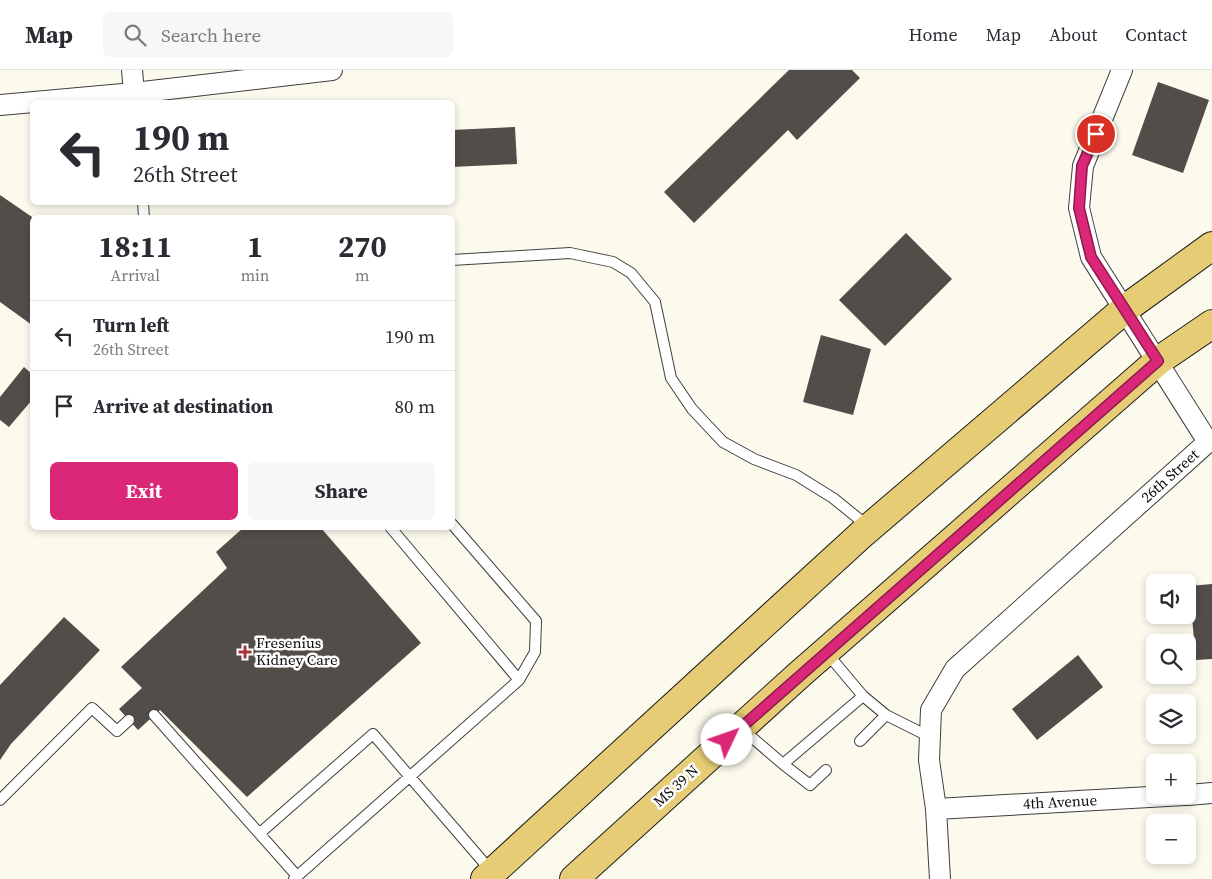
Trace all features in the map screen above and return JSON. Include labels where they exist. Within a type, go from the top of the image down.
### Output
[{"type":"main road","points":[[488,876],[870,528],[1125,309],[1212,246]]},
{"type":"main road","name":"MS 39 N","points":[[574,879],[825,652],[1158,361],[1212,324]]},
{"type":"street","points":[[132,70],[134,98]]},
{"type":"street","points":[[96,100],[134,98],[332,70]]},
{"type":"street","name":"26th Street","points":[[940,879],[936,809],[929,760],[930,710],[955,669],[1210,442],[1091,257],[1079,208],[1082,166],[1122,70]]},
{"type":"street","points":[[0,105],[30,103]]},
{"type":"street","name":"4th Avenue","points":[[1196,795],[1212,794]]},
{"type":"street","name":"4th Avenue","points":[[936,809],[1146,797]]},
{"type":"lane","points":[[455,260],[570,253],[612,262],[631,273],[655,302],[671,378],[692,409],[723,442],[754,459],[796,475],[833,498],[870,528]]},
{"type":"lane","points":[[154,716],[260,834],[295,878],[519,680],[535,652],[536,621],[455,527]]},
{"type":"lane","points":[[393,530],[519,680]]},
{"type":"lane","points":[[825,652],[863,696],[886,716],[930,737]]},
{"type":"lane","points":[[783,764],[863,696]]},
{"type":"lane","points":[[0,800],[92,708],[117,731],[129,720]]},
{"type":"lane","points":[[860,740],[886,716]]},
{"type":"lane","points":[[741,728],[810,785],[826,770]]},
{"type":"lane","points":[[260,834],[373,734],[410,775],[488,876]]},
{"type":"building","points":[[789,70],[852,70],[860,78],[797,140],[788,130],[694,223],[664,192]]},
{"type":"building","points":[[1158,82],[1209,100],[1183,173],[1132,155]]},
{"type":"building","points":[[515,127],[517,164],[455,167],[455,130]]},
{"type":"building","points":[[0,195],[30,216],[30,324],[0,302]]},
{"type":"building","points":[[906,233],[952,279],[885,346],[839,300]]},
{"type":"building","points":[[821,335],[871,349],[853,415],[803,402]]},
{"type":"building","points":[[24,367],[30,372],[30,402],[9,427],[0,420],[0,397]]},
{"type":"building","points":[[241,530],[323,530],[421,643],[247,797],[160,710],[138,730],[119,709],[142,688],[121,667],[227,568],[216,552]]},
{"type":"building","points":[[1212,584],[1212,659],[1196,660],[1196,634],[1194,634],[1193,624],[1196,624],[1196,585]]},
{"type":"building","points":[[64,617],[100,650],[11,744],[0,760],[0,685]]},
{"type":"building","points":[[1078,655],[1103,687],[1037,740],[1012,709]]},
{"type":"place","name":"Fresenius Kidney Care","points":[[245,652]]},
{"type":"route","points":[[727,740],[1158,361],[1091,257],[1079,208],[1082,166],[1096,134]]}]
